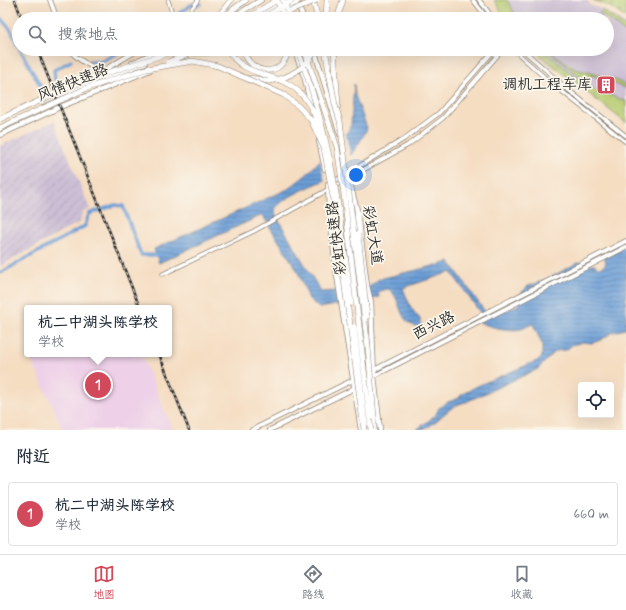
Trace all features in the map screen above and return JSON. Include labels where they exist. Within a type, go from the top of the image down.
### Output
[{"type":"highway","points":[[222,12],[231,0]]},
{"type":"highway","points":[[231,12],[246,0]]},
{"type":"highway","points":[[284,0],[288,12]]},
{"type":"highway","points":[[312,0],[316,12]]},
{"type":"highway","points":[[288,12],[317,0]]},
{"type":"highway","points":[[326,12],[327,0]]},
{"type":"highway","points":[[339,12],[343,0]]},
{"type":"highway","points":[[275,1],[278,12]]},
{"type":"highway","points":[[257,12],[275,1]]},
{"type":"highway","points":[[275,1],[281,12]]},
{"type":"highway","points":[[275,12],[296,1]]},
{"type":"highway","points":[[111,71],[150,56]]},
{"type":"highway","name":"风情快速路","points":[[0,119],[58,91],[111,71],[159,56]]},
{"type":"highway","name":"风情快速路","points":[[0,128],[82,90],[182,56]]},
{"type":"highway","points":[[232,56],[245,68],[284,82],[300,92],[316,116],[324,148],[333,197],[363,430]]},
{"type":"highway","points":[[246,56],[249,63],[257,69],[265,71],[274,69],[281,64],[287,56]]},
{"type":"highway","name":"彩虹快速路","points":[[299,56],[319,111],[338,196],[363,430]]},
{"type":"highway","name":"彩虹快速路","points":[[306,56],[337,147],[372,430]]},
{"type":"highway","points":[[248,78],[269,81],[284,77],[306,63],[310,56]]},
{"type":"highway","points":[[326,56],[334,99],[340,121]]},
{"type":"highway","points":[[335,56],[340,121],[367,339]]},
{"type":"highway","points":[[147,68],[193,61],[218,66],[248,78],[284,95],[298,106],[311,120],[324,148]]},
{"type":"highway","points":[[329,208],[333,220],[347,325],[352,341]]},
{"type":"highway","points":[[357,211],[358,234],[367,308],[367,339],[372,430]]},
{"type":"main road","points":[[50,0],[54,12]]},
{"type":"main road","points":[[240,12],[261,0]]},
{"type":"main road","points":[[260,12],[275,1],[284,0]]},
{"type":"main road","points":[[285,12],[296,1],[301,12]]},
{"type":"main road","points":[[77,56],[99,70],[104,70],[128,56]]},
{"type":"main road","points":[[0,122],[148,56]]},
{"type":"main road","points":[[84,85],[134,68],[159,56]]},
{"type":"main road","points":[[0,135],[177,56]]},
{"type":"main road","points":[[296,56],[305,80],[328,185],[329,208],[338,288],[363,430]]},
{"type":"main road","name":"彩虹大道","points":[[317,56],[340,135],[363,243],[367,286],[371,302],[374,376],[380,430]]},
{"type":"main road","name":"西兴路","points":[[252,430],[354,380],[626,241]]},
{"type":"main road","name":"西兴路","points":[[270,430],[355,388],[374,376],[626,247]]},
{"type":"street","points":[[168,0],[171,12]]},
{"type":"street","points":[[473,0],[482,12]]},
{"type":"street","points":[[479,0],[488,12]]},
{"type":"street","points":[[190,12],[198,1]]},
{"type":"street","points":[[348,175],[404,140],[439,113],[489,56]]},
{"type":"street","points":[[163,274],[212,253],[266,225],[328,185],[408,145],[443,118],[497,56]]},
{"type":"street","points":[[521,56],[544,77],[626,142]]},
{"type":"street","points":[[529,56],[554,79],[626,136]]},
{"type":"shaded area","points":[[494,0],[586,0],[592,6],[606,12],[502,12]]},
{"type":"shaded area","points":[[614,17],[626,25],[626,123],[541,56],[614,56]]},
{"type":"shaded area","points":[[54,121],[90,209],[82,213],[80,222],[0,266],[0,146]]},
{"type":"shaded area","points":[[30,357],[142,357],[173,430],[63,430]]},
{"type":"green space","points":[[494,0],[507,0],[514,12],[502,12]]},
{"type":"green space","points":[[593,0],[626,0],[626,18],[610,7]]},
{"type":"green space","points":[[614,19],[626,27],[626,33],[614,24]]},
{"type":"green space","points":[[541,56],[550,56],[587,87],[626,101],[626,123]]},
{"type":"green space","points":[[554,56],[575,69],[611,78],[626,85],[626,88],[591,75],[588,83]]},
{"type":"water","points":[[354,84],[355,95],[367,128],[361,140],[344,164],[332,176],[285,200],[275,209],[275,214],[321,292],[363,289],[369,287],[379,279],[450,262],[486,313],[512,308],[519,304],[522,292],[528,286],[546,280],[577,263],[585,262],[590,265],[595,265],[597,268],[601,268],[606,264],[604,254],[611,254],[626,246],[626,329],[613,332],[601,340],[592,343],[583,342],[572,345],[566,350],[556,351],[538,369],[466,402],[458,404],[429,426],[416,430],[435,416],[439,408],[448,402],[459,398],[461,395],[477,386],[539,360],[542,357],[542,344],[533,324],[521,329],[511,330],[490,326],[475,320],[481,314],[451,272],[403,288],[411,308],[420,319],[422,327],[414,326],[408,322],[404,317],[393,293],[388,289],[380,291],[378,293],[379,297],[372,299],[319,308],[309,299],[297,270],[263,216],[260,216],[159,263],[154,249],[288,189],[306,175],[348,131],[351,125]]},
{"type":"pier","points":[[345,131],[351,158],[329,181],[325,182],[320,158]]},
{"type":"waterway","points":[[181,12],[191,5],[201,4]]},
{"type":"waterway","points":[[0,18],[12,32]]},
{"type":"waterway","points":[[24,56],[41,87]]},
{"type":"waterway","points":[[90,61],[100,62],[112,56]]},
{"type":"waterway","points":[[55,80],[54,70],[71,61]]},
{"type":"waterway","points":[[0,273],[85,226],[89,214],[115,205],[123,206],[141,255],[160,255]]},
{"type":"railway","points":[[15,0],[19,12]]},
{"type":"railway","points":[[40,56],[139,305]]},
{"type":"railway","points":[[160,357],[189,430]]},
{"type":"place","name":"调机工程车库","points":[[606,85]]},
{"type":"place","name":"杭二中湖头陈学校","points":[[98,385]]}]
